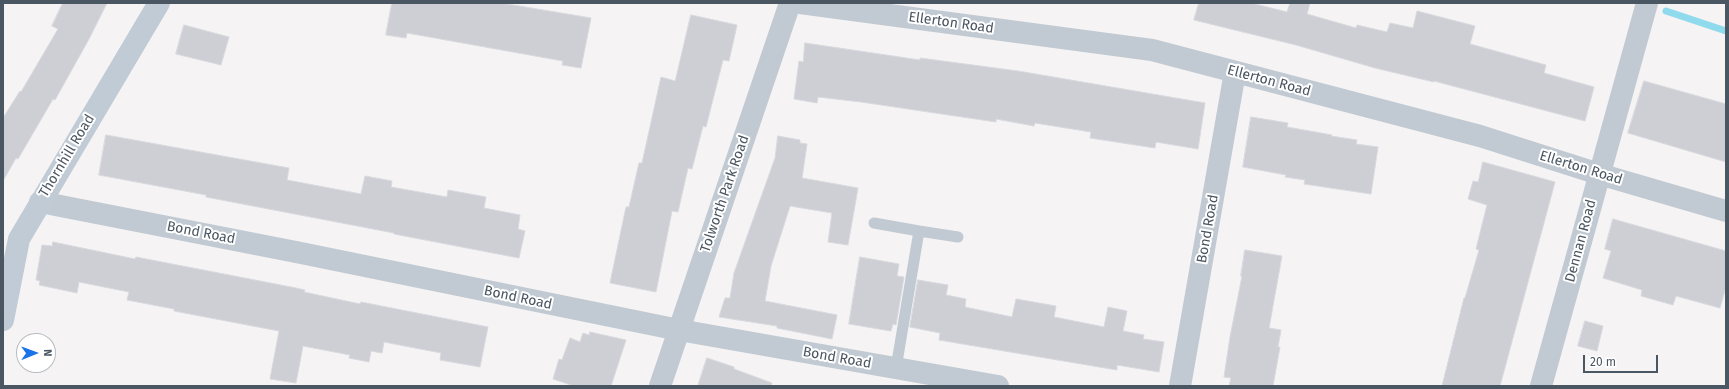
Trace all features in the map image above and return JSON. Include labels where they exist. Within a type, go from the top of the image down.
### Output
[{"type":"street","name":"Thornhill Road","points":[[3,320],[19,239],[159,3]]},
{"type":"street","name":"Tolworth Park Road","points":[[660,386],[790,3]]},
{"type":"street","name":"Ellerton Road","points":[[800,3],[1152,50],[1480,136],[1599,174],[1726,211]]},
{"type":"street","name":"Dennan Road","points":[[1541,386],[1647,3]]},
{"type":"street","name":"Bond Road","points":[[1180,386],[1235,72]]},
{"type":"street","name":"Bond Road","points":[[40,202],[289,250],[679,330],[998,386]]},
{"type":"lane","points":[[874,223],[958,237]]},
{"type":"lane","points":[[896,368],[919,231]]},
{"type":"building","points":[[63,3],[107,3],[55,100],[53,99],[18,159],[16,158],[3,181],[3,118],[20,91],[21,92],[58,29],[52,26]]},
{"type":"building","points":[[392,3],[501,3],[591,18],[581,68],[562,65],[563,61],[407,33],[406,38],[386,35]]},
{"type":"building","points":[[1199,3],[1251,3],[1287,12],[1290,3],[1310,3],[1307,14],[1356,28],[1357,25],[1387,32],[1390,23],[1413,28],[1417,11],[1475,26],[1470,44],[1546,65],[1544,73],[1594,87],[1585,121],[1434,81],[1375,68],[1296,45],[1194,20]]},
{"type":"building","points":[[691,15],[737,25],[729,61],[723,60],[706,127],[703,126],[692,169],[688,168],[678,212],[672,211],[656,292],[610,283],[626,207],[629,207],[639,163],[642,163],[661,77],[675,81]]},
{"type":"building","points":[[184,25],[229,37],[221,65],[176,54]]},
{"type":"building","points":[[805,43],[920,60],[920,58],[1018,71],[1205,103],[1198,149],[1156,142],[1155,148],[1090,138],[1091,132],[1035,123],[1034,126],[996,119],[996,122],[818,97],[817,103],[794,99],[799,61],[803,62]]},
{"type":"building","points":[[1644,81],[1726,104],[1726,162],[1628,133]]},
{"type":"building","points":[[1251,117],[1288,123],[1287,127],[1357,140],[1356,144],[1378,147],[1371,194],[1304,184],[1305,180],[1243,167]]},
{"type":"building","points":[[106,135],[289,168],[287,180],[361,194],[365,176],[392,181],[391,187],[447,197],[448,190],[486,197],[484,208],[520,215],[518,229],[525,231],[519,258],[99,175]]},
{"type":"building","points":[[778,136],[800,140],[800,143],[807,144],[802,178],[858,188],[848,245],[828,242],[832,213],[790,206],[771,266],[765,301],[837,315],[832,339],[777,328],[777,326],[719,317],[725,298],[730,298],[734,273],[775,158]]},
{"type":"building","points":[[1483,162],[1555,182],[1500,386],[1442,386],[1464,298],[1479,250],[1476,249],[1487,205],[1468,199],[1473,181],[1478,182]]},
{"type":"building","points":[[1613,219],[1726,251],[1726,287],[1720,308],[1676,296],[1673,305],[1641,296],[1642,290],[1603,278],[1611,251],[1605,249]]},
{"type":"building","points":[[53,242],[135,259],[136,257],[291,287],[305,290],[304,292],[360,304],[361,302],[488,327],[480,367],[440,360],[441,353],[384,342],[382,353],[371,351],[369,362],[349,358],[350,355],[303,346],[296,383],[270,379],[279,331],[174,311],[174,309],[127,300],[129,292],[79,282],[77,293],[39,285],[40,281],[36,280],[42,245],[52,246]]},
{"type":"building","points":[[1245,250],[1282,256],[1269,328],[1281,330],[1278,347],[1280,347],[1273,386],[1229,386],[1231,378],[1224,377],[1242,276]]},
{"type":"building","points":[[860,257],[899,264],[897,276],[904,277],[896,325],[893,324],[891,331],[849,324]]},
{"type":"building","points":[[918,280],[948,285],[946,295],[966,299],[965,307],[1012,317],[1016,299],[1056,306],[1054,317],[1104,327],[1108,307],[1127,311],[1123,331],[1144,335],[1143,339],[1164,342],[1159,372],[1117,365],[1117,370],[939,340],[940,333],[910,327]]},
{"type":"building","points":[[1585,321],[1603,326],[1597,351],[1578,346]]},
{"type":"building","points":[[590,332],[626,340],[611,386],[574,386],[553,379],[559,359],[562,360],[570,338],[580,342],[583,333],[589,335]]},
{"type":"building","points":[[707,358],[734,367],[734,369],[772,383],[771,386],[698,386]]},
{"type":"waterway","points":[[1666,11],[1726,31]]}]
